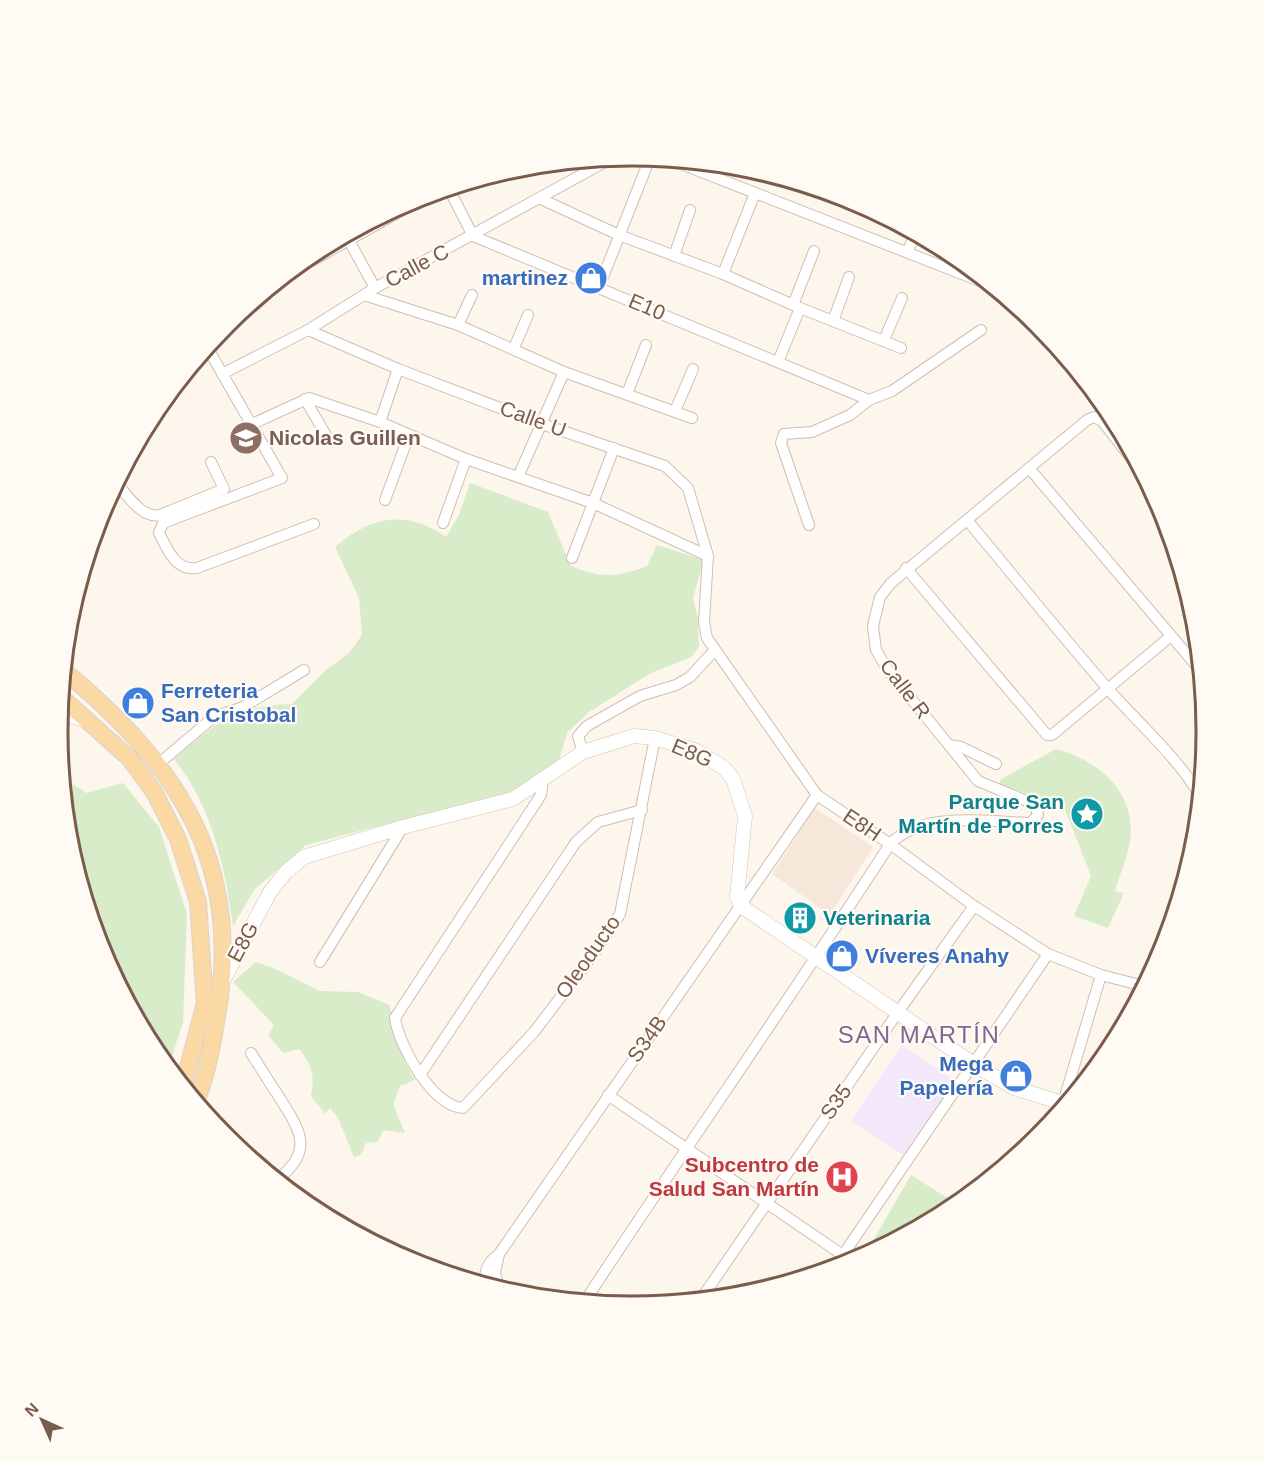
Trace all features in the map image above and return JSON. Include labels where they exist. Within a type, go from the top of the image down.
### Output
[{"type":"main road","points":[[70,676],[103,705],[158,765],[186,805],[201,838],[219,898],[224,939],[224,979],[213,1038],[199,1092]]},
{"type":"main road","points":[[69,704],[130,759],[154,792],[178,839],[198,902],[205,1003],[185,1077]]},
{"type":"street","points":[[599,287],[647,167]]},
{"type":"street","name":"Calle C","points":[[222,375],[308,330],[375,288],[595,168]]},
{"type":"street","points":[[700,171],[964,274]]},
{"type":"street","points":[[723,274],[755,193]]},
{"type":"street","points":[[452,196],[473,236]]},
{"type":"street","points":[[541,199],[619,236],[723,274],[796,307],[901,348]]},
{"type":"street","points":[[674,256],[690,210]]},
{"type":"street","name":"E10","points":[[473,236],[869,400]]},
{"type":"street","points":[[908,252],[912,241]]},
{"type":"street","points":[[350,242],[375,288]]},
{"type":"street","points":[[778,362],[814,251]]},
{"type":"street","points":[[833,321],[849,277]]},
{"type":"street","points":[[364,295],[458,325],[564,372],[693,418]]},
{"type":"street","points":[[458,325],[472,295]]},
{"type":"street","points":[[884,340],[902,298]]},
{"type":"street","points":[[514,348],[528,315]]},
{"type":"street","name":"Calle U","points":[[308,330],[398,369],[542,424],[665,466],[687,488],[708,556]]},
{"type":"street","points":[[809,525],[781,437],[784,434],[812,432],[850,415],[869,400],[892,391],[946,351],[981,330]]},
{"type":"street","points":[[627,394],[646,345]]},
{"type":"street","points":[[211,355],[282,478],[163,523],[159,532],[171,555],[179,565],[188,570],[198,568],[314,524]]},
{"type":"street","points":[[380,422],[398,369]]},
{"type":"street","points":[[675,411],[693,369]]},
{"type":"street","points":[[518,477],[564,372]]},
{"type":"street","points":[[250,425],[307,398],[380,422],[466,459],[593,503],[708,556]]},
{"type":"street","points":[[307,398],[327,437]]},
{"type":"street","name":"Calle R","points":[[890,844],[900,833],[916,826],[968,821],[1031,823],[1038,815],[1035,806],[978,781],[887,669],[876,650],[873,626],[880,597],[906,568],[1087,420],[1094,417],[1102,421],[1109,430]]},
{"type":"street","points":[[385,500],[409,435]]},
{"type":"street","points":[[572,558],[614,448]]},
{"type":"street","points":[[443,522],[466,459]]},
{"type":"street","points":[[122,489],[144,512],[153,517],[160,515],[222,491],[224,487],[211,462]]},
{"type":"street","points":[[1029,468],[1192,661]]},
{"type":"street","points":[[967,520],[1108,689],[1194,785]]},
{"type":"street","name":"E8H","points":[[708,556],[704,622],[707,638],[818,795],[890,844],[974,906],[1048,954],[1101,975],[1136,984]]},
{"type":"street","points":[[906,568],[1047,735],[1052,735],[1171,636]]},
{"type":"street","points":[[583,752],[578,736],[587,726],[640,696],[676,685],[690,678],[714,651]]},
{"type":"street","points":[[158,765],[219,713],[243,707],[304,670]]},
{"type":"street","points":[[68,716],[88,721]]},
{"type":"street","name":"E8G","points":[[224,979],[270,892],[295,863],[304,857],[403,827],[501,803],[543,780],[583,752],[634,736],[655,738],[711,758],[733,779],[743,804],[744,816],[737,897],[741,906]]},
{"type":"street","name":"Oleoducto","points":[[420,1075],[446,1102],[454,1107],[463,1108],[534,1032],[596,951],[620,914],[655,738]]},
{"type":"street","points":[[949,745],[961,747],[996,764]]},
{"type":"street","points":[[543,780],[541,795],[395,1018],[397,1032],[420,1075],[576,842],[598,822],[642,810]]},
{"type":"street","name":"S34B","points":[[485,1276],[490,1260],[499,1254],[818,795]]},
{"type":"street","points":[[320,962],[403,827]]},
{"type":"street","points":[[590,1294],[686,1147],[817,958],[890,844]]},
{"type":"street","points":[[741,906],[972,1063],[1014,1088],[1056,1103]]},
{"type":"street","name":"S35","points":[[705,1291],[974,906]]},
{"type":"street","points":[[843,1255],[1048,954]]},
{"type":"street","points":[[1068,1089],[1101,975]]},
{"type":"street","points":[[251,1053],[300,1130],[300,1150],[290,1170],[283,1175]]},
{"type":"street","points":[[608,1095],[843,1255]]},
{"type":"street","points":[[496,1279],[495,1273],[499,1254]]},
{"type":"shaded area","points":[[815,808],[873,847],[830,915],[772,874]]},
{"type":"shaded area","points":[[902,1045],[955,1081],[904,1156],[851,1121]]},
{"type":"green space","points":[[470,483],[548,512],[571,566],[591,573],[609,575],[626,573],[647,566],[657,545],[704,560],[693,598],[698,619],[699,647],[691,657],[651,673],[589,712],[567,733],[559,760],[514,791],[306,845],[254,890],[233,926],[226,882],[215,838],[198,797],[174,759],[227,719],[256,708],[292,704],[326,670],[349,653],[362,635],[359,598],[335,547],[362,528],[389,520],[417,522],[446,537],[459,515]]},
{"type":"green space","points":[[1056,749],[1088,762],[1102,772],[1123,796],[1129,811],[1131,828],[1129,846],[1115,891],[1124,893],[1108,928],[1074,916],[1091,876],[1064,807],[999,784],[1001,779]]},
{"type":"green space","points":[[70,782],[86,793],[123,783],[159,827],[187,914],[183,1022],[172,1057],[143,1013],[126,981],[97,912],[78,841]]},
{"type":"green space","points":[[256,962],[320,991],[358,992],[389,1005],[408,1055],[403,1059],[415,1080],[400,1086],[393,1104],[405,1133],[384,1130],[377,1142],[366,1143],[361,1155],[354,1157],[338,1118],[330,1108],[325,1114],[311,1096],[313,1082],[310,1065],[299,1049],[283,1053],[268,1035],[274,1025],[233,982]]},
{"type":"green space","points":[[911,1175],[948,1198],[914,1220],[873,1241]]},
{"type":"place","name":"martinez","points":[[591,278]]},
{"type":"place","name":"Nicolas Guillen","points":[[246,438]]},
{"type":"place","name":"Ferreteria San Cristobal","points":[[138,703]]},
{"type":"place","name":"Parque San Martín de Porres","points":[[1087,814]]},
{"type":"place","name":"Veterinaria","points":[[800,918]]},
{"type":"place","name":"Víveres Anahy","points":[[842,956]]},
{"type":"place","name":"Mega Papelería","points":[[1016,1076]]},
{"type":"place","name":"Subcentro de Salud San Martín","points":[[842,1177]]},
{"type":"district","name":"SAN MARTÍN","points":[[919,1035]]}]
